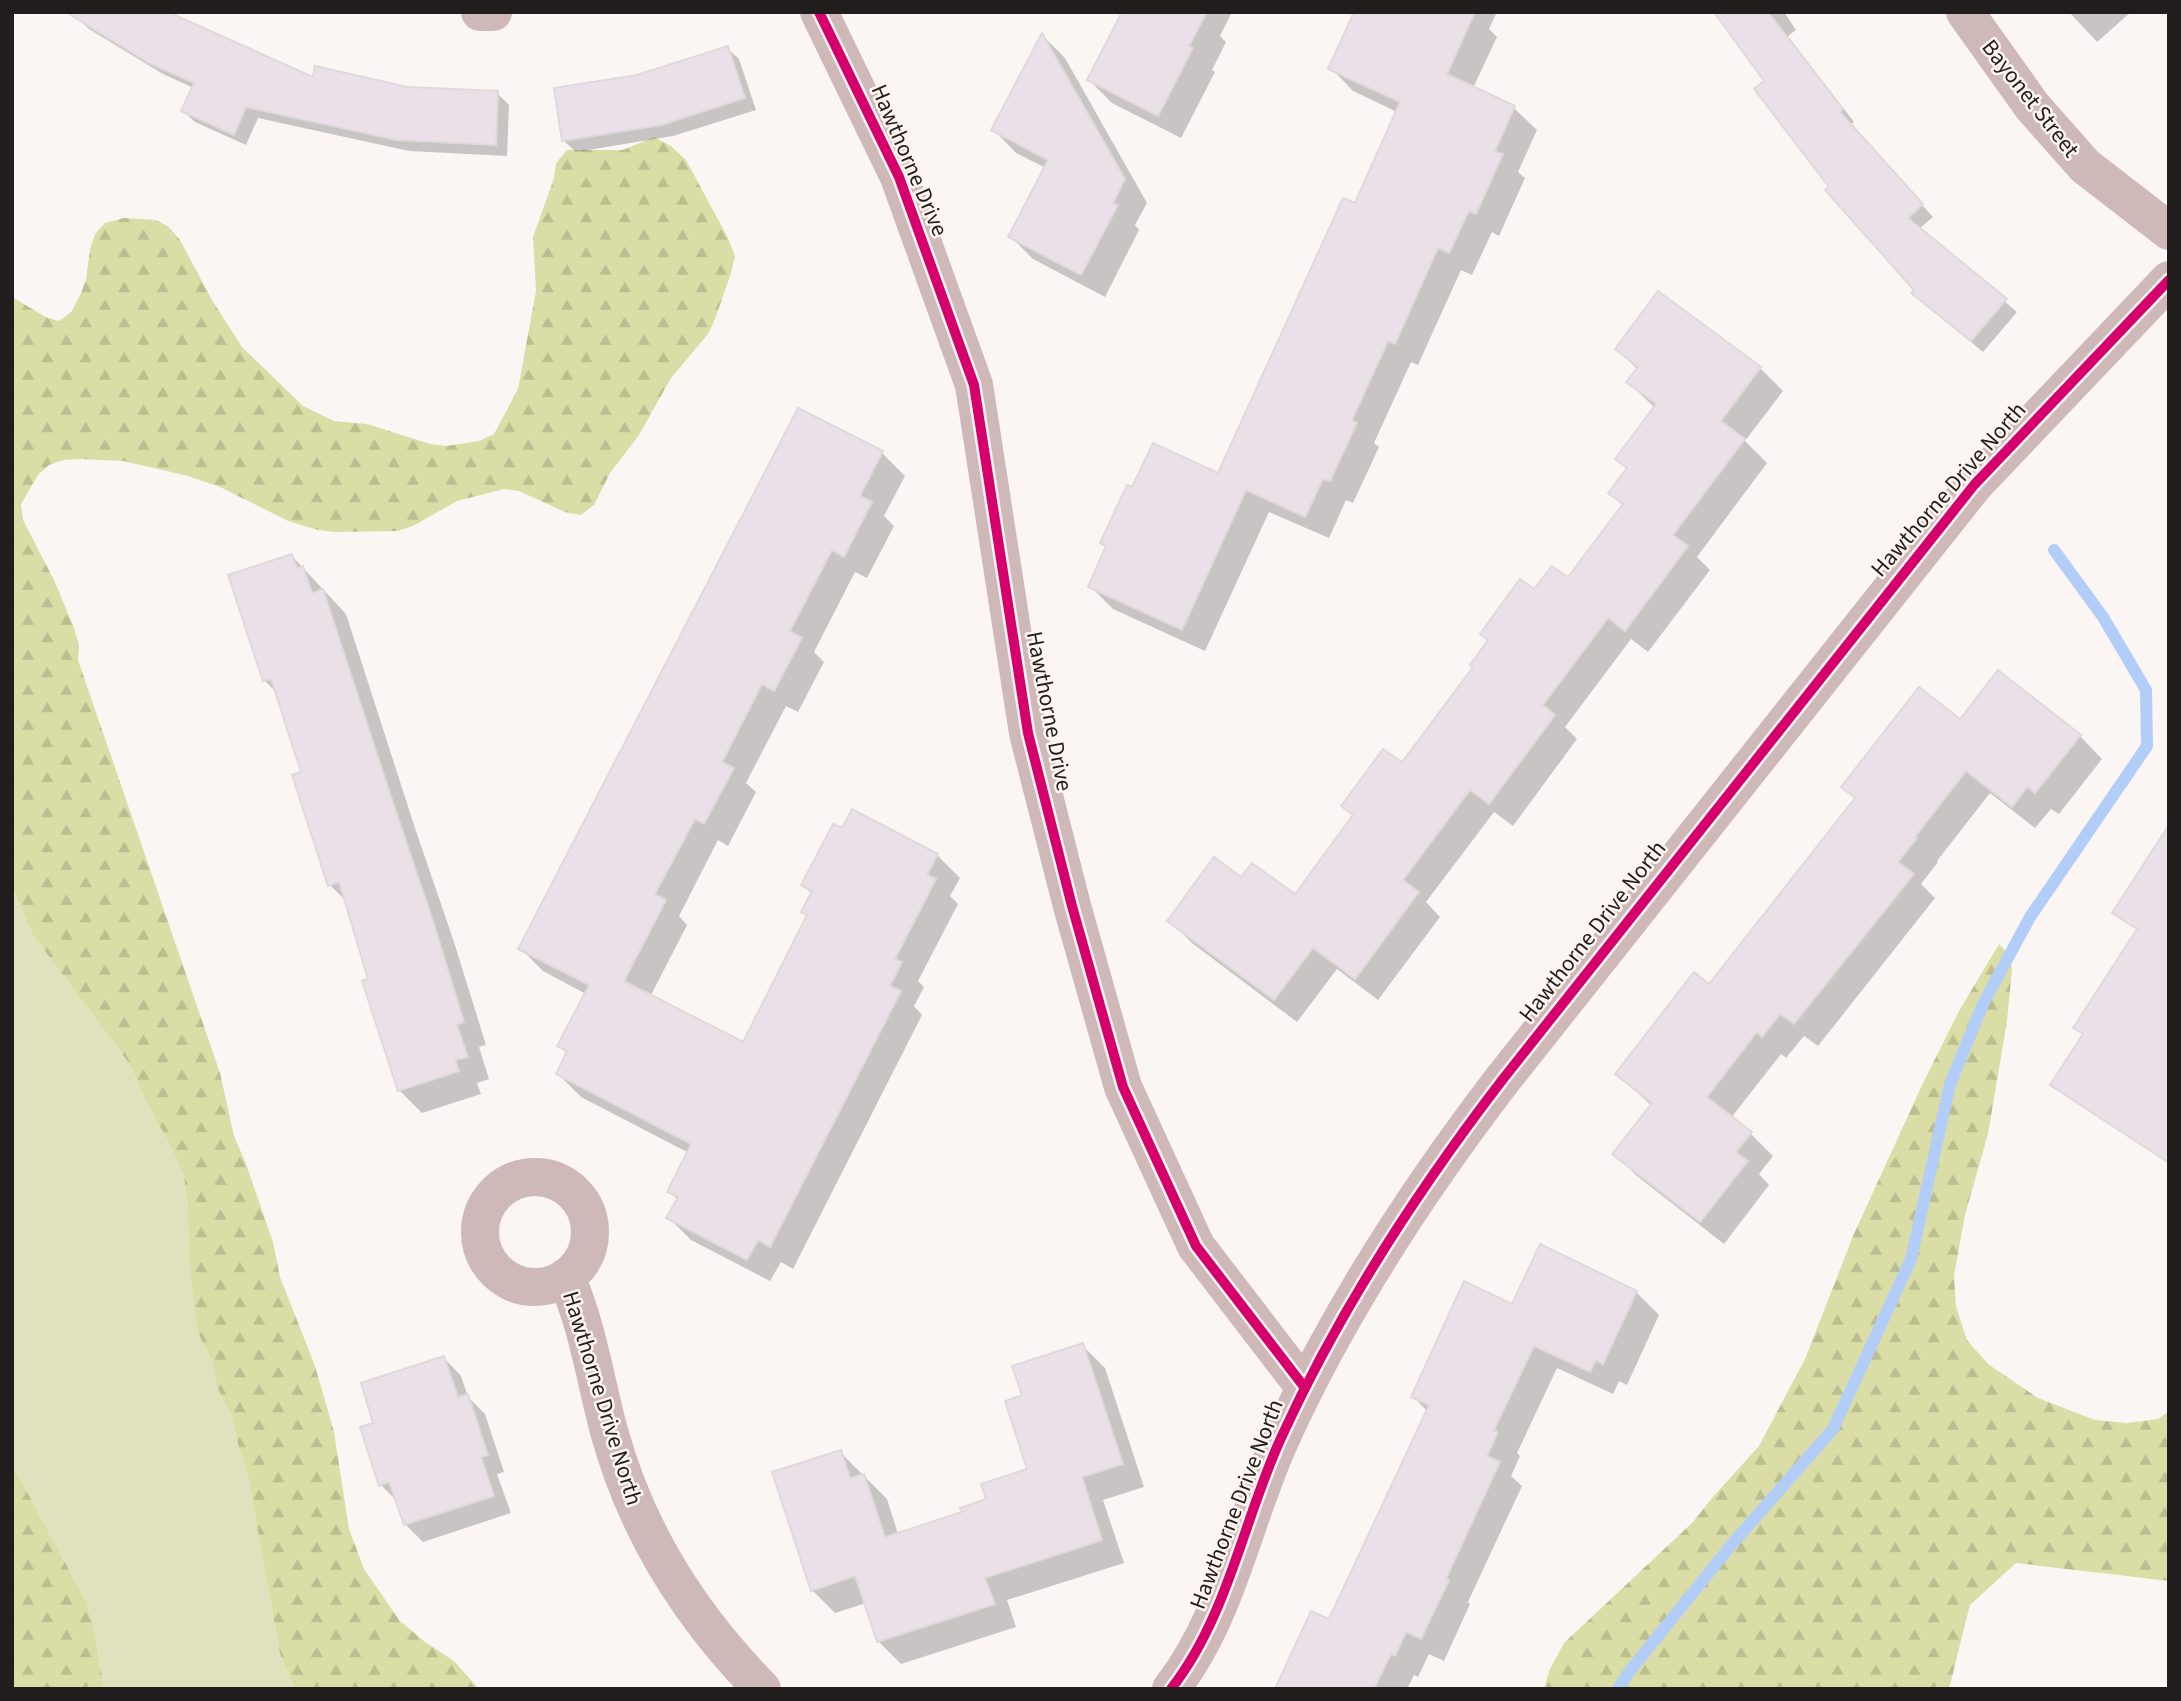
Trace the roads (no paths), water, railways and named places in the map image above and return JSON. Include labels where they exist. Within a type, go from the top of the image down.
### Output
[{"type":"street","points":[[480,12],[493,12]]},
{"type":"street","name":"Hawthorne Drive","points":[[819,12],[899,177],[974,385],[1028,733],[1072,906],[1123,1087],[1196,1246],[1305,1388]]},
{"type":"street","name":"Bayonet Street","points":[[1965,12],[2032,106],[2085,166],[2169,232]]},
{"type":"street","name":"Hawthorne Drive North","points":[[1171,1689],[1189,1665],[1209,1629],[1262,1484],[1305,1388],[1359,1288],[1435,1169],[1503,1079],[1974,485],[2169,280]]},
{"type":"street","name":"Hawthorne Drive North","points":[[566,1277],[581,1314],[617,1458],[642,1521],[663,1562],[690,1604],[720,1644],[762,1689]]},
{"type":"waterway","points":[[1618,1689],[1732,1544],[1833,1429],[1911,1259],[1950,1084],[1983,1004],[2030,917],[2147,746],[2146,690],[2103,617],[2054,550]]}]
